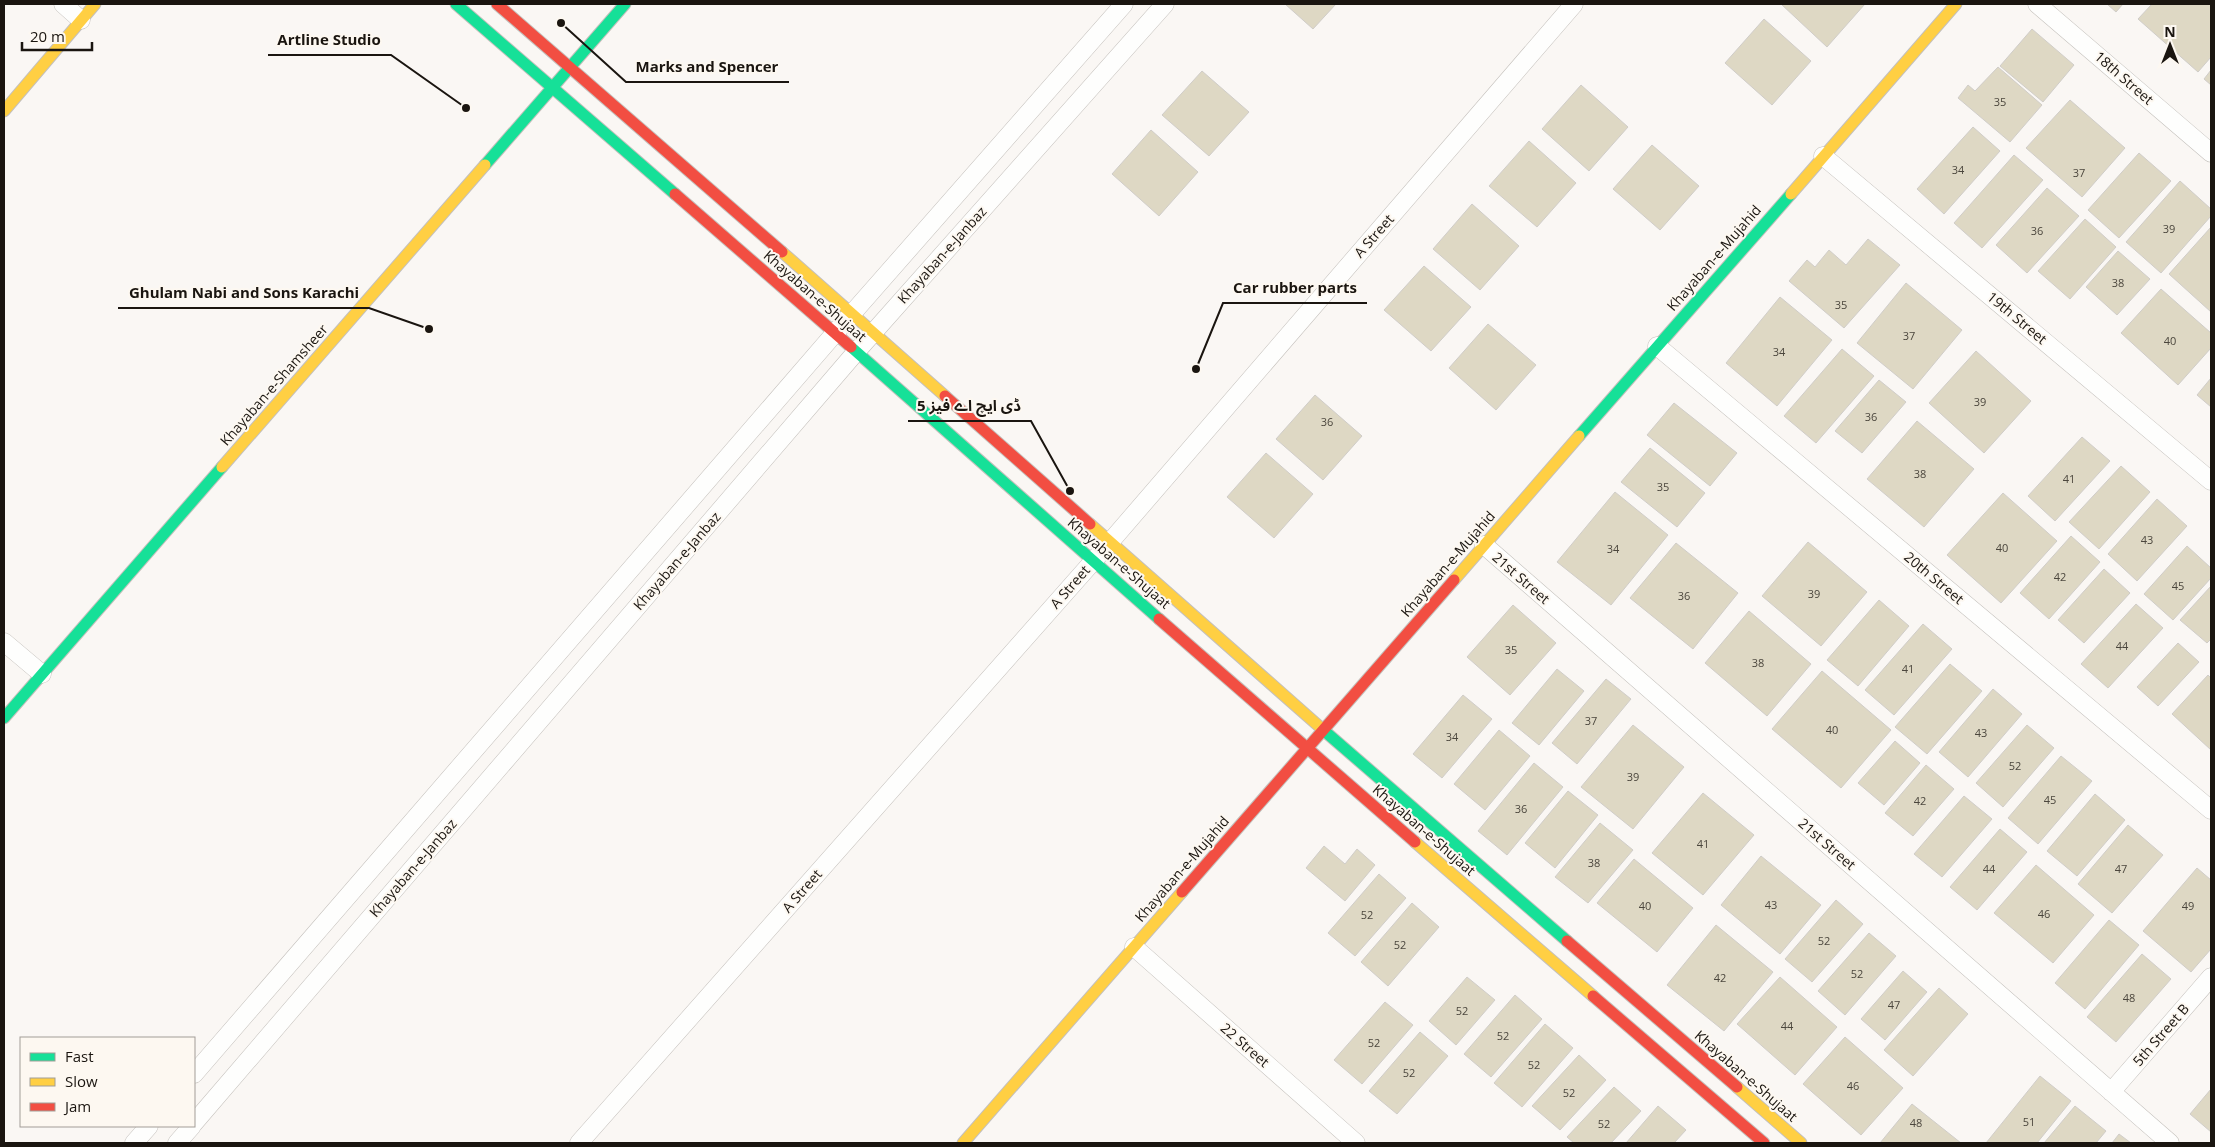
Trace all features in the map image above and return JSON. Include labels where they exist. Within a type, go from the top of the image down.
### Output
[{"type":"main road","points":[[4,111],[95,4]]},
{"type":"main road","name":"Khayaban-e-Shujaat","points":[[456,4],[835,333],[1307,749],[1764,1143]]},
{"type":"main road","name":"Khayaban-e-Shujaat","points":[[497,4],[854,314],[1323,730],[1801,1143]]},
{"type":"main road","name":"Khayaban-e-Shamsheer","points":[[4,718],[624,4]]},
{"type":"main road","name":"Khayaban-e-Mujahid","points":[[971,1141],[1134,947],[1956,4]]},
{"type":"street","points":[[63,4],[82,20]]},
{"type":"street","name":"Khayaban-e-Janbaz","points":[[195,1073],[835,333],[854,314],[1124,4]]},
{"type":"street","name":"Khayaban-e-Janbaz","points":[[195,1123],[856,352],[1165,4]]},
{"type":"street","name":"A Street","points":[[579,1143],[1093,561],[1574,4]]},
{"type":"street","name":"18th Street","points":[[2037,4],[2211,153]]},
{"type":"street","name":"19th Street","points":[[1823,156],[2211,481]]},
{"type":"street","name":"20th Street","points":[[1657,346],[2211,810]]},
{"type":"street","name":"21st Street","points":[[1484,545],[2170,1143]]},
{"type":"street","points":[[4,642],[42,674]]},
{"type":"street","name":"22 Street","points":[[1134,947],[1356,1143]]},
{"type":"street","name":"5th Street B","points":[[2111,1092],[2211,977]]},
{"type":"street","points":[[134,1143],[148,1127]]},
{"type":"street","name":"Khayaban-e-Janbaz","points":[[177,1143],[191,1127]]},
{"type":"building","points":[[1285,4],[1336,4],[1313,29]]},
{"type":"building","points":[[1781,4],[1865,4],[1827,47]]},
{"type":"building","points":[[2107,4],[2123,4],[2116,12]]},
{"type":"building","points":[[2152,4],[2211,4],[2211,57],[2198,72],[2138,19]]},
{"type":"building","points":[[1764,19],[1811,61],[1772,105],[1725,63]]},
{"type":"building","points":[[2032,29],[2074,65],[2043,102],[2000,66]]},
{"type":"building","points":[[1998,67],[2042,105],[2010,142],[1958,98],[1968,85],[1975,91]]},
{"type":"building","points":[[2211,70],[2211,85],[2204,79]]},
{"type":"building","points":[[1202,71],[1249,112],[1209,156],[1162,115]]},
{"type":"building","points":[[1581,85],[1628,127],[1589,171],[1542,129]]},
{"type":"building","points":[[2070,100],[2125,148],[2082,197],[2026,148]]},
{"type":"building","points":[[1973,127],[2000,151],[1944,214],[1917,189]]},
{"type":"building","points":[[1151,130],[1198,172],[1159,216],[1112,174]]},
{"type":"building","points":[[1529,141],[1576,183],[1537,227],[1489,186]]},
{"type":"building","points":[[1652,145],[1699,186],[1660,230],[1613,189]]},
{"type":"building","points":[[2139,153],[2171,181],[2119,238],[2088,210]]},
{"type":"building","points":[[2014,155],[2043,180],[1982,248],[1954,223]]},
{"type":"building","points":[[2180,181],[2211,209],[2211,216],[2161,273],[2126,242]]},
{"type":"building","points":[[2047,188],[2079,216],[2027,273],[1996,245]]},
{"type":"building","points":[[1472,204],[1519,246],[1480,290],[1433,249]]},
{"type":"building","points":[[2085,219],[2116,247],[2070,299],[2038,271]]},
{"type":"building","points":[[2211,227],[2211,312],[2169,274]]},
{"type":"building","points":[[1868,239],[1900,265],[1844,328],[1789,281],[1807,260],[1815,267],[1829,250],[1846,265]]},
{"type":"building","points":[[2118,251],[2150,279],[2117,315],[2086,287]]},
{"type":"building","points":[[1424,266],[1471,307],[1431,351],[1384,310]]},
{"type":"building","points":[[1906,283],[1962,330],[1913,389],[1857,343]]},
{"type":"building","points":[[2161,289],[2211,333],[2211,348],[2178,385],[2121,333]]},
{"type":"building","points":[[1780,297],[1832,340],[1777,406],[1726,363]]},
{"type":"building","points":[[1488,324],[1536,365],[1496,410],[1449,368]]},
{"type":"building","points":[[1842,349],[1874,376],[1816,443],[1784,416]]},
{"type":"building","points":[[1976,351],[2031,401],[1984,453],[1929,403]]},
{"type":"building","points":[[2211,378],[2211,407],[2197,395]]},
{"type":"building","points":[[1879,380],[1906,402],[1862,453],[1835,431]]},
{"type":"building","points":[[1315,395],[1362,436],[1323,480],[1276,439]]},
{"type":"building","points":[[1674,403],[1737,453],[1710,486],[1647,435]]},
{"type":"building","points":[[1917,421],[1974,469],[1924,527],[1867,479]]},
{"type":"building","points":[[2082,437],[2110,461],[2055,521],[2028,496]]},
{"type":"building","points":[[1650,448],[1705,493],[1677,527],[1621,482]]},
{"type":"building","points":[[1266,453],[1313,494],[1274,538],[1227,497]]},
{"type":"building","points":[[2121,466],[2150,492],[2099,549],[2069,522]]},
{"type":"building","points":[[1615,492],[1668,535],[1611,605],[1557,562]]},
{"type":"building","points":[[2003,493],[2057,541],[2001,603],[1947,555]]},
{"type":"building","points":[[2157,499],[2187,526],[2137,581],[2108,554]]},
{"type":"building","points":[[2071,536],[2100,562],[2049,619],[2020,593]]},
{"type":"building","points":[[1808,542],[1867,592],[1821,646],[1762,596]]},
{"type":"building","points":[[1676,543],[1738,593],[1693,649],[1630,598]]},
{"type":"building","points":[[2187,546],[2211,568],[2211,578],[2173,620],[2144,594]]},
{"type":"building","points":[[2104,569],[2130,593],[2084,643],[2058,620]]},
{"type":"building","points":[[2211,586],[2211,639],[2207,643],[2180,620]]},
{"type":"building","points":[[1879,600],[1909,626],[1858,686],[1827,660]]},
{"type":"building","points":[[2136,604],[2163,628],[2108,688],[2081,664]]},
{"type":"building","points":[[1513,605],[1556,643],[1510,695],[1467,657]]},
{"type":"building","points":[[1749,611],[1811,664],[1767,716],[1705,663]]},
{"type":"building","points":[[1923,624],[1952,649],[1894,715],[1865,690]]},
{"type":"building","points":[[2178,643],[2199,662],[2158,706],[2137,687]]},
{"type":"building","points":[[1950,664],[1982,691],[1927,754],[1895,727]]},
{"type":"building","points":[[1557,669],[1584,691],[1539,745],[1512,723]]},
{"type":"building","points":[[1822,671],[1891,730],[1841,788],[1772,729]]},
{"type":"building","points":[[2208,675],[2211,678],[2211,750],[2172,714]]},
{"type":"building","points":[[1606,679],[1631,699],[1577,764],[1552,743]]},
{"type":"building","points":[[1993,689],[2022,714],[1968,777],[1939,752]]},
{"type":"building","points":[[1463,695],[1492,719],[1442,778],[1413,754]]},
{"type":"building","points":[[1633,725],[1684,767],[1633,829],[1581,787]]},
{"type":"building","points":[[2027,725],[2054,748],[2003,807],[1976,783]]},
{"type":"building","points":[[1499,730],[1530,756],[1485,810],[1454,784]]},
{"type":"building","points":[[1895,741],[1920,763],[1884,805],[1858,783]]},
{"type":"building","points":[[2061,756],[2092,781],[2038,844],[2008,818]]},
{"type":"building","points":[[1534,763],[1563,787],[1507,855],[1478,831]]},
{"type":"building","points":[[1926,765],[1954,789],[1913,836],[1885,813]]},
{"type":"building","points":[[1568,791],[1598,815],[1555,868],[1525,843]]},
{"type":"building","points":[[1703,793],[1754,835],[1703,895],[1652,853]]},
{"type":"building","points":[[2095,794],[2125,820],[2077,876],[2047,851]]},
{"type":"building","points":[[1964,796],[1992,819],[1942,877],[1914,854]]},
{"type":"building","points":[[1600,823],[1633,850],[1588,903],[1555,877]]},
{"type":"building","points":[[2128,825],[2163,855],[2112,913],[2078,884]]},
{"type":"building","points":[[2000,829],[2027,852],[1977,910],[1950,887]]},
{"type":"building","points":[[1324,846],[1345,864],[1357,849],[1375,865],[1345,901],[1306,868]]},
{"type":"building","points":[[1761,856],[1821,905],[1780,954],[1721,905]]},
{"type":"building","points":[[1634,859],[1693,908],[1657,952],[1597,903]]},
{"type":"building","points":[[2036,865],[2094,915],[2053,963],[1994,913]]},
{"type":"building","points":[[2197,868],[2211,880],[2211,949],[2191,972],[2143,931]]},
{"type":"building","points":[[1379,874],[1406,898],[1355,956],[1328,933]]},
{"type":"building","points":[[1836,900],[1863,924],[1812,982],[1785,959]]},
{"type":"building","points":[[1412,903],[1439,927],[1388,986],[1361,962]]},
{"type":"building","points":[[2109,920],[2139,945],[2085,1009],[2055,983]]},
{"type":"building","points":[[1716,925],[1773,972],[1724,1031],[1667,985]]},
{"type":"building","points":[[1869,933],[1896,956],[1845,1015],[1818,991]]},
{"type":"building","points":[[2142,954],[2171,979],[2116,1042],[2087,1017]]},
{"type":"building","points":[[1903,971],[1927,992],[1885,1040],[1861,1019]]},
{"type":"building","points":[[1467,977],[1495,1000],[1456,1045],[1429,1021]]},
{"type":"building","points":[[1780,977],[1837,1027],[1795,1075],[1737,1024]]},
{"type":"building","points":[[1939,988],[1968,1014],[1913,1076],[1884,1050]]},
{"type":"building","points":[[1515,995],[1542,1019],[1491,1077],[1464,1054]]},
{"type":"building","points":[[1385,1002],[1413,1025],[1362,1084],[1334,1060]]},
{"type":"building","points":[[1545,1024],[1573,1048],[1522,1107],[1494,1083]]},
{"type":"building","points":[[1420,1032],[1448,1056],[1397,1114],[1369,1091]]},
{"type":"building","points":[[1845,1037],[1903,1088],[1861,1135],[1803,1084]]},
{"type":"building","points":[[1579,1055],[1606,1080],[1560,1130],[1532,1106]]},
{"type":"building","points":[[2040,1076],[2071,1101],[2037,1143],[1986,1143]]},
{"type":"building","points":[[1614,1087],[1641,1111],[1611,1143],[1574,1143],[1567,1137]]},
{"type":"building","points":[[2211,1089],[2211,1132],[2190,1114]]},
{"type":"building","points":[[1912,1104],[1961,1143],[1880,1143]]},
{"type":"building","points":[[1658,1106],[1686,1130],[1674,1143],[1626,1143]]},
{"type":"building","points":[[2075,1106],[2106,1131],[2096,1143],[2044,1143]]},
{"type":"building","points":[[2119,1134],[2131,1143],[2112,1143]]},
{"type":"traffic: fast","points":[[456,4],[675,194]]},
{"type":"traffic: fast","points":[[485,165],[625,4]]},
{"type":"traffic: fast","points":[[1579,436],[1791,194]]},
{"type":"traffic: fast","points":[[851,347],[1159,619]]},
{"type":"traffic: fast","points":[[4,718],[222,467]]},
{"type":"traffic: fast","points":[[1321,728],[1567,941]]},
{"type":"traffic: slow","points":[[4,111],[95,4]]},
{"type":"traffic: slow","points":[[1791,194],[1956,4]]},
{"type":"traffic: slow","points":[[222,467],[485,165]]},
{"type":"traffic: slow","points":[[782,252],[945,396]]},
{"type":"traffic: slow","points":[[1454,580],[1579,436]]},
{"type":"traffic: slow","points":[[1090,524],[1321,728]]},
{"type":"traffic: slow","points":[[1415,842],[1593,996]]},
{"type":"traffic: slow","points":[[963,1143],[1182,892]]},
{"type":"traffic: slow","points":[[1737,1087],[1801,1143]]},
{"type":"traffic: jam","points":[[497,4],[782,252]]},
{"type":"traffic: jam","points":[[675,194],[851,347]]},
{"type":"traffic: jam","points":[[945,396],[1090,524]]},
{"type":"traffic: jam","points":[[1182,892],[1454,580]]},
{"type":"traffic: jam","points":[[1159,619],[1415,842]]},
{"type":"traffic: jam","points":[[1567,941],[1737,1087]]},
{"type":"traffic: jam","points":[[1593,996],[1764,1143]]},
{"type":"place","name":"Marks and Spencer","points":[[561,23]]},
{"type":"place","name":"Artline Studio","points":[[466,108]]},
{"type":"place","name":"Ghulam Nabi and Sons Karachi","points":[[429,329]]},
{"type":"place","name":"Car rubber parts","points":[[1196,369]]},
{"type":"place","name":"5 ڈی ایچ اے فیز","points":[[1070,491]]}]
